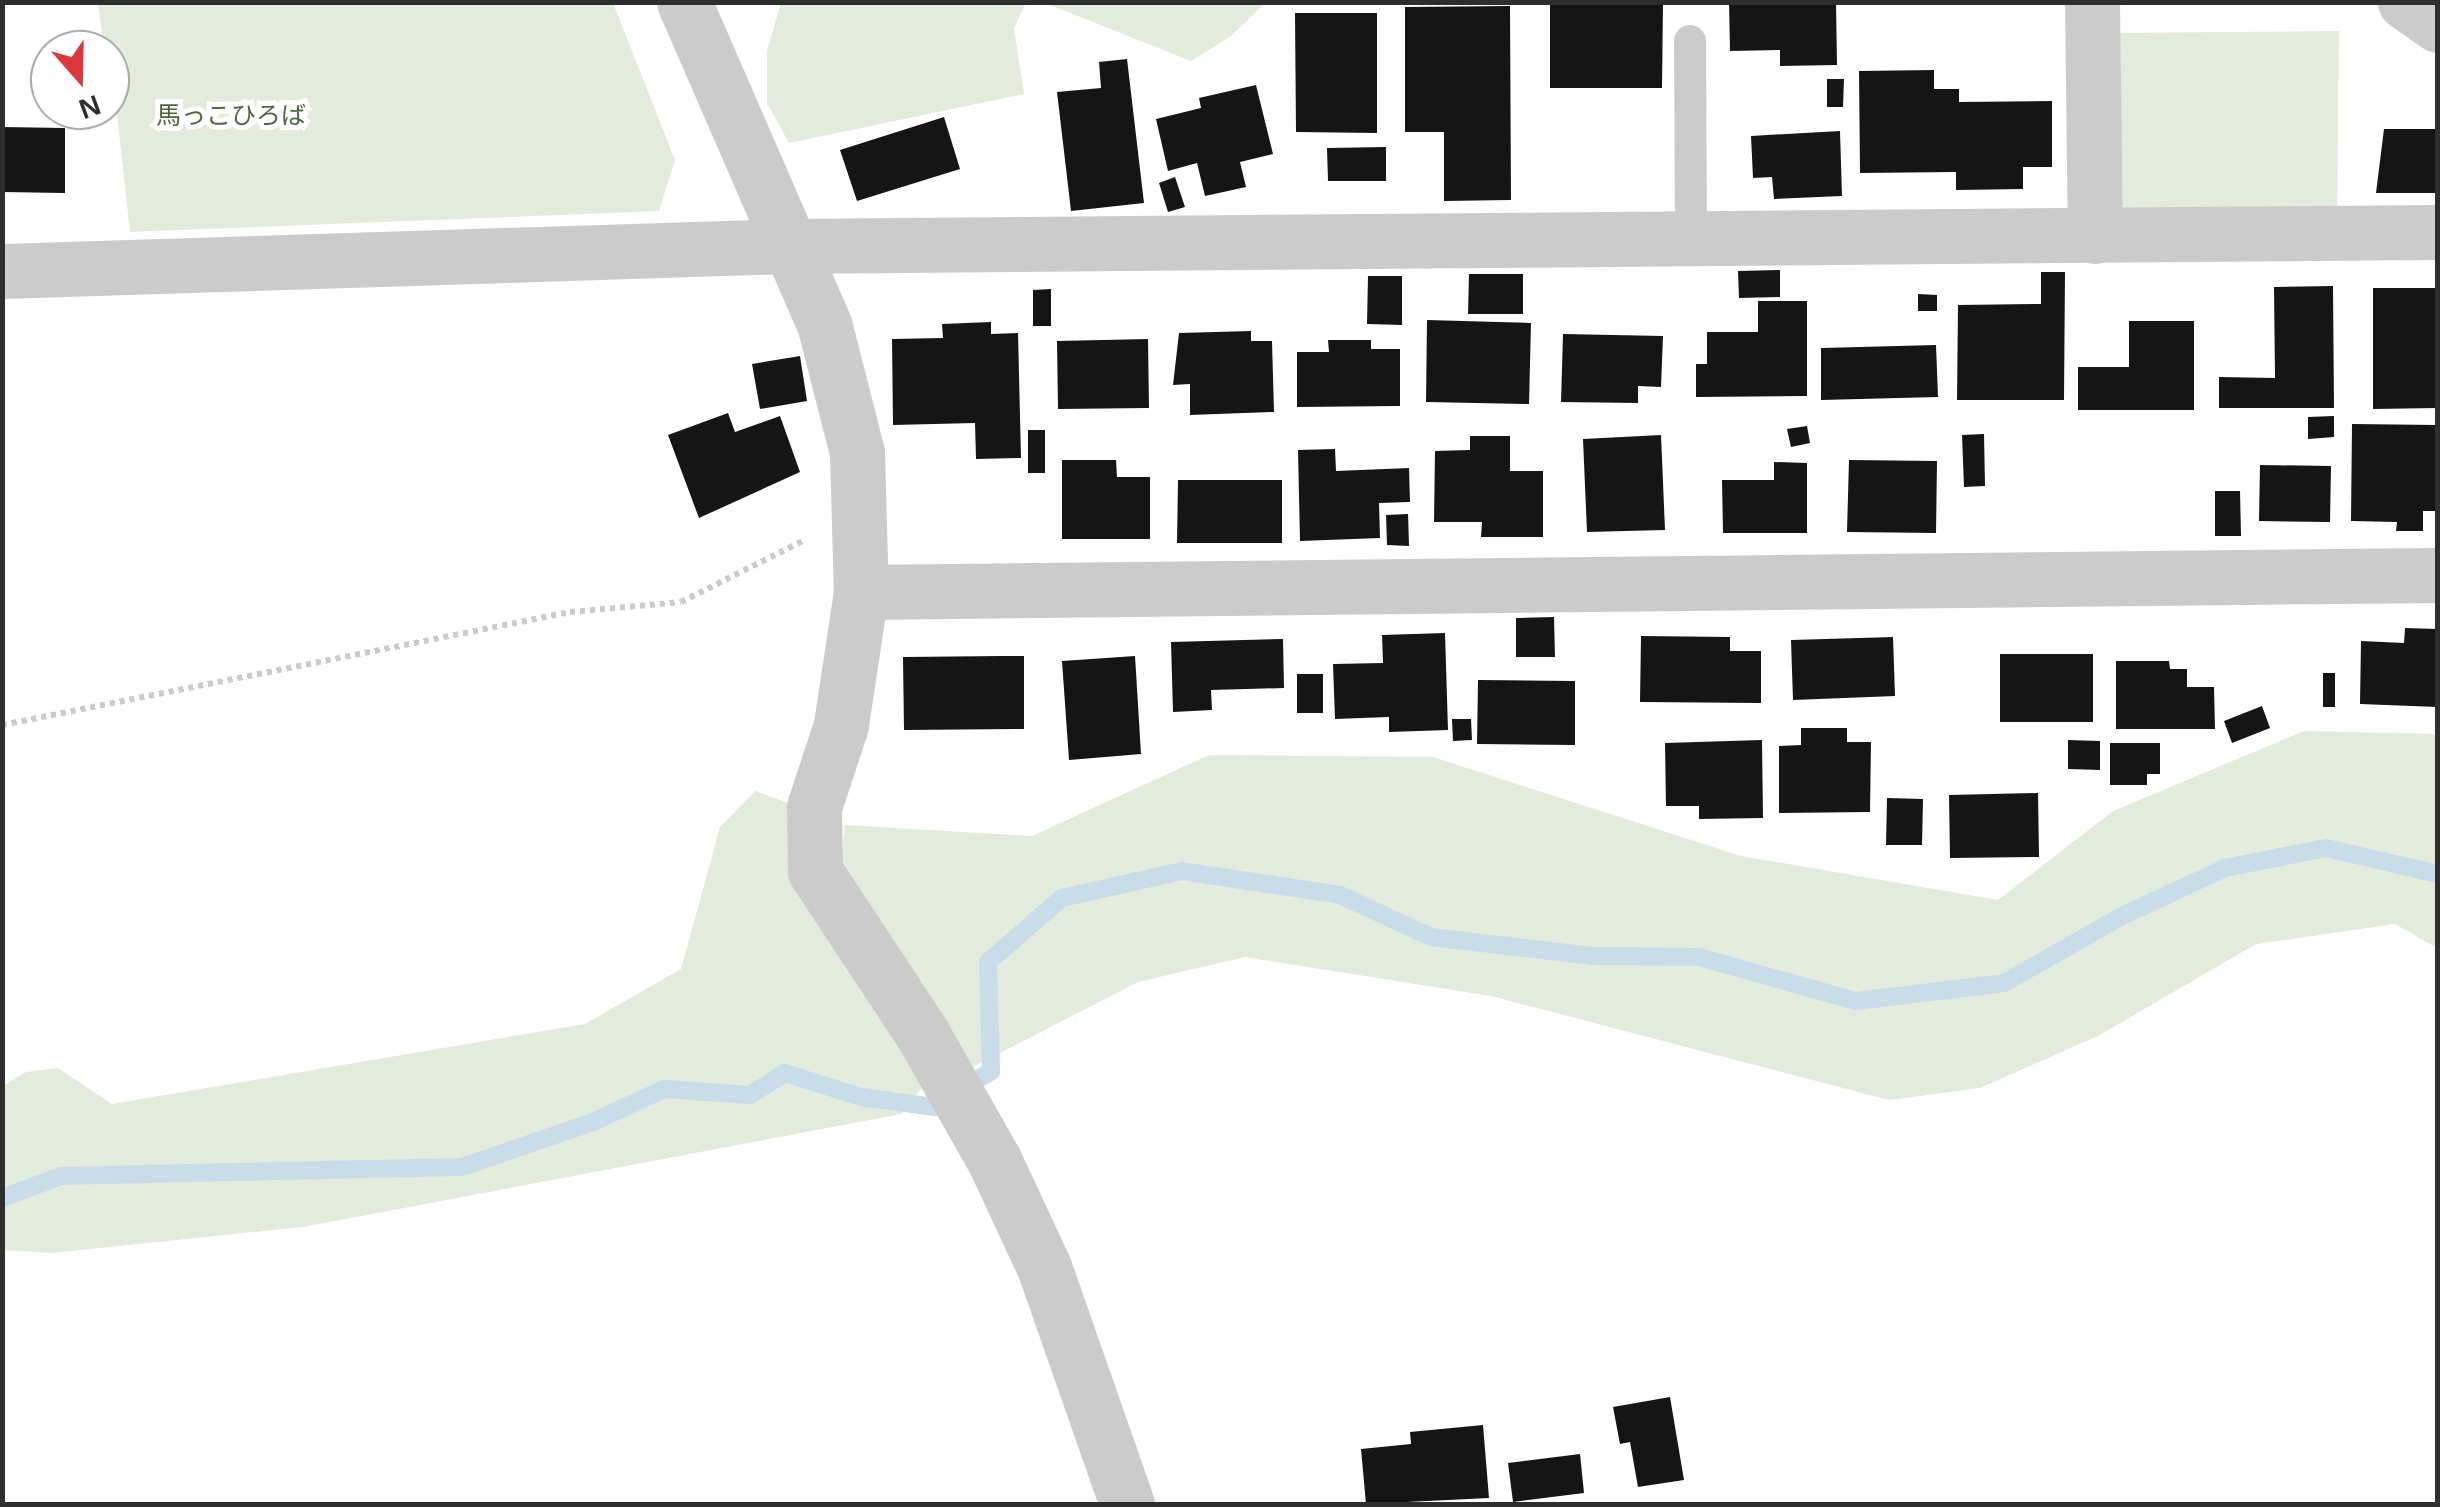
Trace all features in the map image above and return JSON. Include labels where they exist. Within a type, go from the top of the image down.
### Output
[{"type":"street","points":[[684,2],[825,327],[857,453],[861,592],[841,725],[814,808],[815,871],[942,1068],[1044,1267],[1127,1504]]},
{"type":"street","points":[[2092,2],[2095,236]]},
{"type":"street","points":[[2405,2],[2438,25]]},
{"type":"street","points":[[2,271],[787,246],[2438,232]]},
{"type":"street","points":[[861,592],[2438,575]]},
{"type":"lane","points":[[1690,40],[1691,238]]},
{"type":"path","points":[[2,725],[570,612],[681,602],[859,513]]},
{"type":"green space","name":"馬っこひろば","points":[[98,3],[613,3],[675,160],[659,211],[130,232],[119,130],[130,130],[130,30],[101,30]]},
{"type":"green space","points":[[781,3],[1026,3],[1014,28],[1024,94],[789,143],[767,103],[767,51]]},
{"type":"green space","points":[[1045,3],[1265,3],[1231,36],[1191,61]]},
{"type":"green space","points":[[2339,31],[2337,216],[2110,211],[2104,33]]},
{"type":"green space","points":[[2304,731],[2437,734],[2437,948],[2395,924],[2256,944],[2098,1036],[1980,1088],[1889,1100],[1491,996],[1245,957],[1138,982],[965,1071],[839,882],[845,825],[1032,836],[1209,755],[1433,757],[1741,856],[1998,900],[2113,811]]},
{"type":"green space","points":[[755,791],[801,808],[929,1079],[901,1114],[303,1227],[51,1253],[3,1250],[3,1086],[26,1072],[58,1068],[112,1104],[585,1024],[681,969],[720,827]]},
{"type":"building","points":[[1550,2],[1663,2],[1662,88],[1550,88]]},
{"type":"building","points":[[1729,2],[1836,2],[1837,65],[1780,66],[1780,50],[1730,51]]},
{"type":"building","points":[[1510,6],[1511,200],[1444,201],[1444,132],[1405,132],[1405,7]]},
{"type":"building","points":[[1295,13],[1377,13],[1377,133],[1296,132]]},
{"type":"building","points":[[1127,59],[1144,203],[1071,211],[1057,92],[1101,88],[1099,62]]},
{"type":"building","points":[[1934,70],[1934,89],[1959,89],[1959,102],[2052,101],[2052,167],[2023,167],[2023,189],[1956,190],[1956,172],[1860,173],[1859,71]]},
{"type":"building","points":[[1827,79],[1844,79],[1843,107],[1827,107]]},
{"type":"building","points":[[1256,85],[1273,154],[1240,162],[1246,187],[1205,196],[1197,163],[1168,171],[1156,119],[1201,108],[1199,98]]},
{"type":"building","points":[[944,117],[960,169],[857,201],[840,150]]},
{"type":"building","points":[[2,127],[65,130],[65,193],[2,192]]},
{"type":"building","points":[[2384,129],[2438,129],[2438,193],[2376,193]]},
{"type":"building","points":[[1840,131],[1842,196],[1774,199],[1772,177],[1753,178],[1751,136]]},
{"type":"building","points":[[1386,147],[1386,181],[1328,181],[1327,148]]},
{"type":"building","points":[[1175,177],[1185,207],[1168,212],[1159,183]]},
{"type":"building","points":[[1780,270],[1780,297],[1739,298],[1738,271]]},
{"type":"building","points":[[2041,272],[2065,272],[2064,400],[1957,400],[1958,305],[2041,304]]},
{"type":"building","points":[[1469,274],[1523,274],[1523,314],[1468,314]]},
{"type":"building","points":[[1368,276],[1402,276],[1402,325],[1367,324]]},
{"type":"building","points":[[2333,286],[2334,408],[2219,408],[2219,377],[2275,378],[2274,287]]},
{"type":"building","points":[[2373,288],[2438,288],[2438,408],[2373,409]]},
{"type":"building","points":[[1051,289],[1051,326],[1033,326],[1033,290]]},
{"type":"building","points":[[1918,294],[1937,295],[1937,311],[1918,311]]},
{"type":"building","points":[[1758,301],[1807,301],[1807,396],[1696,397],[1696,364],[1707,364],[1707,332],[1758,332]]},
{"type":"building","points":[[1427,320],[1531,323],[1529,404],[1426,402]]},
{"type":"building","points":[[2129,321],[2194,321],[2194,410],[2078,410],[2078,367],[2129,367]]},
{"type":"building","points":[[991,322],[991,334],[1018,333],[1021,458],[976,459],[975,423],[893,425],[892,339],[943,338],[942,324]]},
{"type":"building","points":[[1251,331],[1251,341],[1272,341],[1274,412],[1190,415],[1190,384],[1173,385],[1179,333]]},
{"type":"building","points":[[1563,334],[1663,336],[1661,387],[1638,386],[1638,403],[1561,402]]},
{"type":"building","points":[[1148,339],[1149,408],[1058,409],[1057,341]]},
{"type":"building","points":[[1328,340],[1371,340],[1371,349],[1400,349],[1400,406],[1297,407],[1297,352],[1329,352]]},
{"type":"building","points":[[1936,345],[1938,397],[1821,400],[1821,348]]},
{"type":"building","points":[[800,356],[807,401],[760,409],[752,364]]},
{"type":"building","points":[[728,413],[735,432],[780,416],[800,472],[699,518],[668,435]]},
{"type":"building","points":[[2334,416],[2334,437],[2308,439],[2308,417]]},
{"type":"building","points":[[2352,424],[2438,425],[2438,511],[2423,511],[2423,531],[2396,531],[2397,522],[2351,521]]},
{"type":"building","points":[[1807,426],[1810,443],[1791,447],[1787,429]]},
{"type":"building","points":[[1028,430],[1045,430],[1045,473],[1028,473]]},
{"type":"building","points":[[1984,434],[1985,486],[1964,487],[1962,435]]},
{"type":"building","points":[[1661,435],[1665,530],[1587,532],[1583,439]]},
{"type":"building","points":[[1470,436],[1510,436],[1510,471],[1543,471],[1543,537],[1481,537],[1482,522],[1434,522],[1435,451],[1470,450]]},
{"type":"building","points":[[1335,449],[1336,471],[1409,468],[1410,502],[1379,503],[1380,538],[1300,541],[1298,450]]},
{"type":"building","points":[[1062,460],[1116,460],[1117,477],[1150,477],[1150,539],[1062,539]]},
{"type":"building","points":[[1849,460],[1937,461],[1936,533],[1847,532]]},
{"type":"building","points":[[1774,462],[1807,463],[1807,533],[1723,533],[1722,480],[1774,480]]},
{"type":"building","points":[[2260,465],[2331,466],[2330,522],[2259,521]]},
{"type":"building","points":[[1178,480],[1282,480],[1282,543],[1177,543]]},
{"type":"building","points":[[2215,491],[2240,491],[2241,536],[2215,536]]},
{"type":"building","points":[[1408,514],[1409,546],[1387,545],[1386,515]]},
{"type":"building","points":[[1554,617],[1555,657],[1516,657],[1516,618]]},
{"type":"building","points":[[2405,628],[2438,629],[2438,707],[2360,704],[2361,641],[2404,643]]},
{"type":"building","points":[[1445,633],[1448,730],[1389,732],[1389,717],[1335,719],[1333,664],[1383,663],[1382,635]]},
{"type":"building","points":[[1641,636],[1730,637],[1730,651],[1761,651],[1761,703],[1640,702]]},
{"type":"building","points":[[1893,637],[1895,696],[1793,700],[1791,640]]},
{"type":"building","points":[[1283,639],[1284,688],[1211,690],[1212,710],[1173,712],[1171,642]]},
{"type":"building","points":[[2000,654],[2093,654],[2093,722],[2000,722]]},
{"type":"building","points":[[1024,656],[1024,729],[904,730],[903,657]]},
{"type":"building","points":[[1135,656],[1141,754],[1069,760],[1062,661]]},
{"type":"building","points":[[2116,661],[2169,661],[2170,669],[2187,669],[2187,687],[2214,687],[2215,729],[2116,729]]},
{"type":"building","points":[[2323,673],[2335,673],[2335,707],[2323,707]]},
{"type":"building","points":[[1297,674],[1323,674],[1323,713],[1297,713]]},
{"type":"building","points":[[1478,680],[1575,681],[1575,745],[1477,744]]},
{"type":"building","points":[[2262,706],[2270,728],[2232,743],[2224,721]]},
{"type":"building","points":[[1452,719],[1471,719],[1472,740],[1453,741]]},
{"type":"building","points":[[1801,728],[1847,728],[1847,742],[1871,742],[1870,812],[1779,813],[1779,746],[1801,745]]},
{"type":"building","points":[[1762,740],[1763,818],[1699,819],[1699,806],[1666,806],[1665,743]]},
{"type":"building","points":[[2068,740],[2100,741],[2100,770],[2068,769]]},
{"type":"building","points":[[2110,743],[2160,743],[2160,774],[2147,774],[2147,785],[2110,785]]},
{"type":"building","points":[[2038,793],[2039,857],[1950,858],[1949,795]]},
{"type":"building","points":[[1887,798],[1923,799],[1922,845],[1886,845]]},
{"type":"building","points":[[1670,1397],[1684,1480],[1638,1487],[1630,1442],[1620,1444],[1613,1407]]},
{"type":"building","points":[[1483,1425],[1489,1498],[1366,1504],[1361,1449],[1411,1444],[1410,1432]]},
{"type":"building","points":[[1580,1454],[1584,1493],[1513,1502],[1508,1463]]},
{"type":"waterway","points":[[2,1198],[61,1176],[462,1167],[593,1122],[664,1089],[750,1095],[785,1073],[861,1097],[935,1107],[991,1071],[988,962],[1062,898],[1182,871],[1340,895],[1431,937],[1592,956],[1699,957],[1856,1001],[2004,983],[2122,916],[2225,868],[2326,848],[2438,874]]}]
